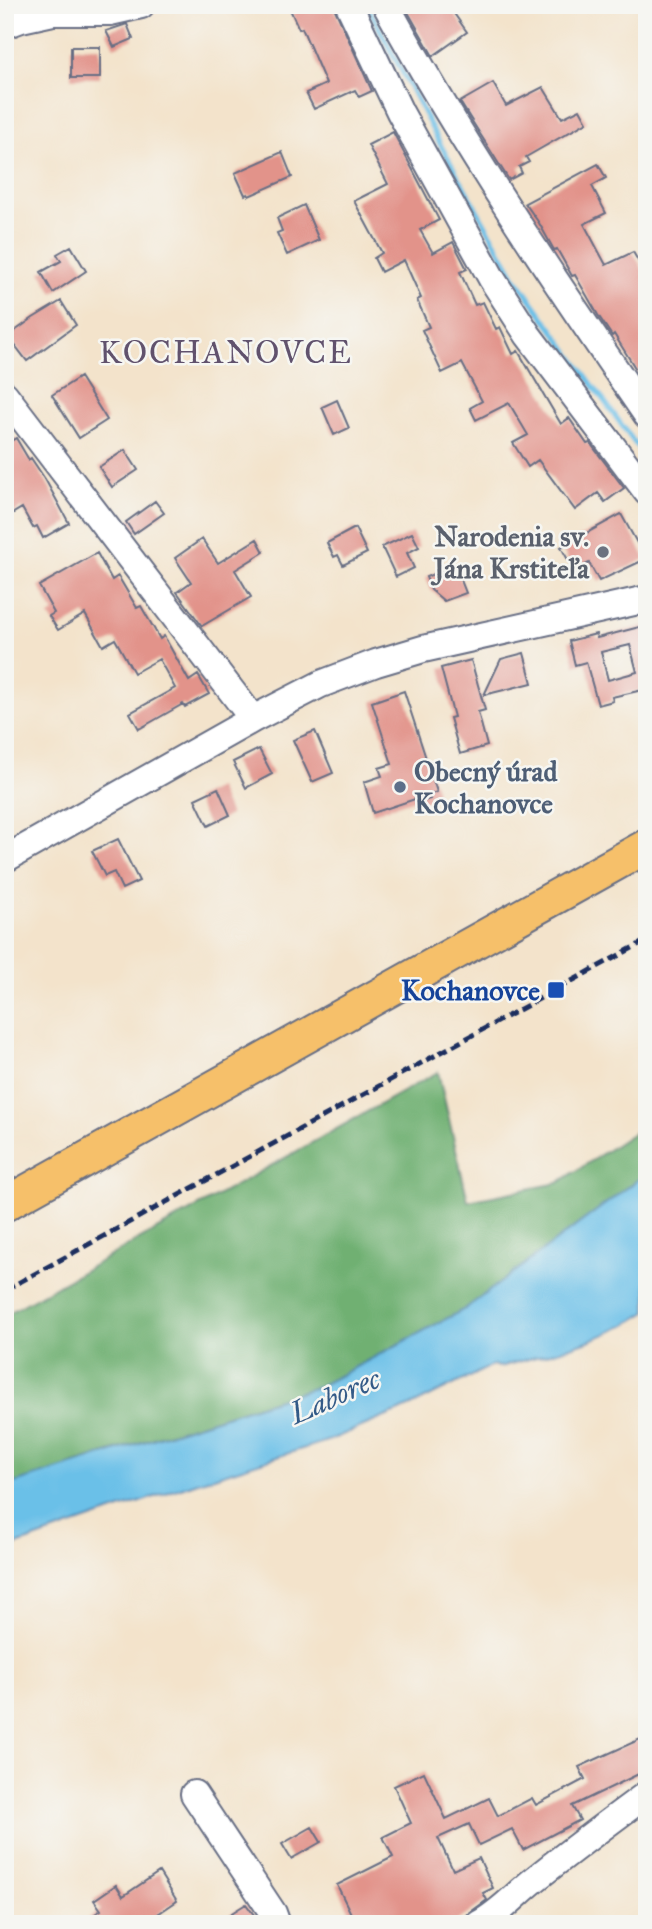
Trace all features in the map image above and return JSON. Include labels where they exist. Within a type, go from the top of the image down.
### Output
[{"type":"main road","points":[[5,1205],[647,846]]},
{"type":"street","points":[[5,26],[21,19],[53,12],[110,12],[141,5]]},
{"type":"street","points":[[349,5],[400,112],[492,279],[528,335],[647,492]]},
{"type":"street","points":[[386,5],[451,117],[571,306],[647,415]]},
{"type":"street","points":[[5,395],[253,719]]},
{"type":"street","points":[[5,859],[253,719],[321,684],[376,663],[446,643],[647,599]]},
{"type":"street","points":[[194,1794],[273,1913],[277,1924]]},
{"type":"street","points":[[479,1924],[494,1916],[513,1896],[647,1794]]},
{"type":"green space","points":[[438,1072],[468,1201],[558,1183],[647,1124],[647,1173],[465,1309],[320,1386],[68,1465],[12,1547],[5,1563],[5,1315]]},
{"type":"water","name":"Laborec","points":[[647,1173],[647,1312],[630,1322],[575,1346],[499,1367],[493,1365],[411,1406],[330,1440],[195,1483],[5,1549],[5,1486],[320,1386],[465,1309]]},
{"type":"building","points":[[288,5],[333,5],[372,91],[359,97],[355,90],[314,109],[306,93],[326,84],[302,28],[299,29]]},
{"type":"building","points":[[404,5],[448,5],[467,32],[433,56]]},
{"type":"building","points":[[127,24],[133,39],[114,47],[106,31]]},
{"type":"building","points":[[71,47],[100,47],[100,78],[71,78]]},
{"type":"building","points":[[493,83],[506,106],[543,87],[562,118],[580,109],[587,122],[526,157],[529,162],[519,167],[522,173],[509,180],[460,102]]},
{"type":"building","points":[[393,132],[439,220],[420,230],[433,253],[453,242],[467,269],[460,272],[475,305],[483,302],[496,329],[500,327],[513,354],[518,351],[561,424],[569,418],[624,488],[605,502],[598,493],[575,510],[538,460],[528,467],[513,443],[528,435],[509,403],[476,420],[470,408],[482,401],[462,363],[442,373],[422,330],[429,327],[417,300],[421,298],[404,260],[381,272],[374,258],[382,253],[354,201],[388,184],[368,145]]},
{"type":"building","points":[[282,152],[292,177],[249,196],[245,195],[235,173]]},
{"type":"building","points":[[598,164],[606,178],[592,186],[606,213],[584,224],[606,265],[633,252],[647,276],[647,387],[525,203]]},
{"type":"building","points":[[304,205],[319,240],[287,255],[277,233],[282,231],[277,218]]},
{"type":"building","points":[[71,246],[86,271],[53,293],[41,272],[61,261],[57,254]]},
{"type":"building","points":[[61,301],[76,325],[27,361],[8,336]]},
{"type":"building","points":[[80,377],[107,420],[79,438],[52,395]]},
{"type":"building","points":[[337,400],[349,428],[334,435],[322,407]]},
{"type":"building","points":[[16,438],[45,479],[69,523],[43,538],[37,526],[33,528],[22,508],[5,518],[5,444]]},
{"type":"building","points":[[125,450],[138,470],[112,487],[99,467]]},
{"type":"building","points":[[155,501],[164,513],[134,534],[126,522]]},
{"type":"building","name":"Narodenia sv. Jána Krstiteľa","points":[[621,514],[646,559],[599,581],[589,563],[574,571],[561,547]]},
{"type":"building","points":[[355,528],[367,553],[343,565],[338,555],[334,557],[327,543]]},
{"type":"building","points":[[412,533],[419,547],[407,553],[414,568],[396,577],[382,547]]},
{"type":"building","points":[[202,539],[218,563],[257,539],[264,552],[235,570],[251,597],[202,626],[177,592],[191,582],[175,558]]},
{"type":"building","points":[[97,553],[112,580],[118,576],[137,608],[141,606],[160,639],[164,636],[189,681],[198,675],[209,694],[185,707],[183,704],[139,729],[130,713],[175,688],[159,659],[134,673],[115,639],[103,646],[85,614],[58,630],[49,616],[54,613],[39,586]]},
{"type":"building","points":[[455,565],[466,593],[444,601],[431,590],[426,577]]},
{"type":"building","points":[[647,625],[647,689],[612,697],[613,701],[598,705],[586,662],[575,665],[569,641],[596,634],[597,638]],"holes":[[[630,645],[637,672],[608,680],[601,652]]]},
{"type":"building","points":[[524,653],[532,683],[484,695],[501,659]]},
{"type":"building","points":[[471,660],[485,710],[478,712],[487,746],[460,754],[450,718],[454,717],[441,668]]},
{"type":"building","points":[[404,691],[437,792],[429,795],[430,799],[416,803],[415,799],[373,813],[364,782],[382,776],[379,768],[392,764],[372,702]]},
{"type":"building","points":[[315,731],[333,773],[312,782],[293,740]]},
{"type":"building","points":[[259,749],[272,774],[246,788],[233,762]]},
{"type":"building","points":[[218,788],[230,815],[208,826],[195,799]]},
{"type":"building","points":[[118,839],[139,881],[122,889],[114,872],[105,876],[92,851]]},
{"type":"building","points":[[647,1736],[647,1770],[572,1806],[580,1820],[523,1850],[512,1829],[479,1845],[469,1824],[438,1838],[453,1870],[479,1858],[493,1888],[483,1893],[487,1900],[465,1916],[451,1924],[356,1924],[337,1885],[393,1857],[383,1837],[411,1823],[394,1786],[424,1772],[446,1819],[489,1798],[498,1816],[532,1798],[536,1805],[585,1779],[579,1767]]},
{"type":"building","points":[[312,1827],[321,1842],[291,1859],[282,1844]]},
{"type":"building","points":[[159,1872],[177,1901],[143,1924],[80,1924],[101,1910],[94,1900],[116,1885],[123,1896]]},
{"type":"building","points":[[246,1904],[254,1915],[240,1924],[214,1924]]},
{"type":"waterway","points":[[367,5],[440,144],[516,279],[647,460]]},
{"type":"railway","points":[[5,1290],[647,940]]},
{"type":"place","name":"Narodenia sv. Jána Krstiteľa","points":[[603,552]]},
{"type":"place","name":"Obecný úrad Kochanovce","points":[[400,787]]},
{"type":"place","name":"Kochanovce","points":[[556,990]]},
{"type":"district","name":"KOCHANOVCE","points":[[226,352]]}]
